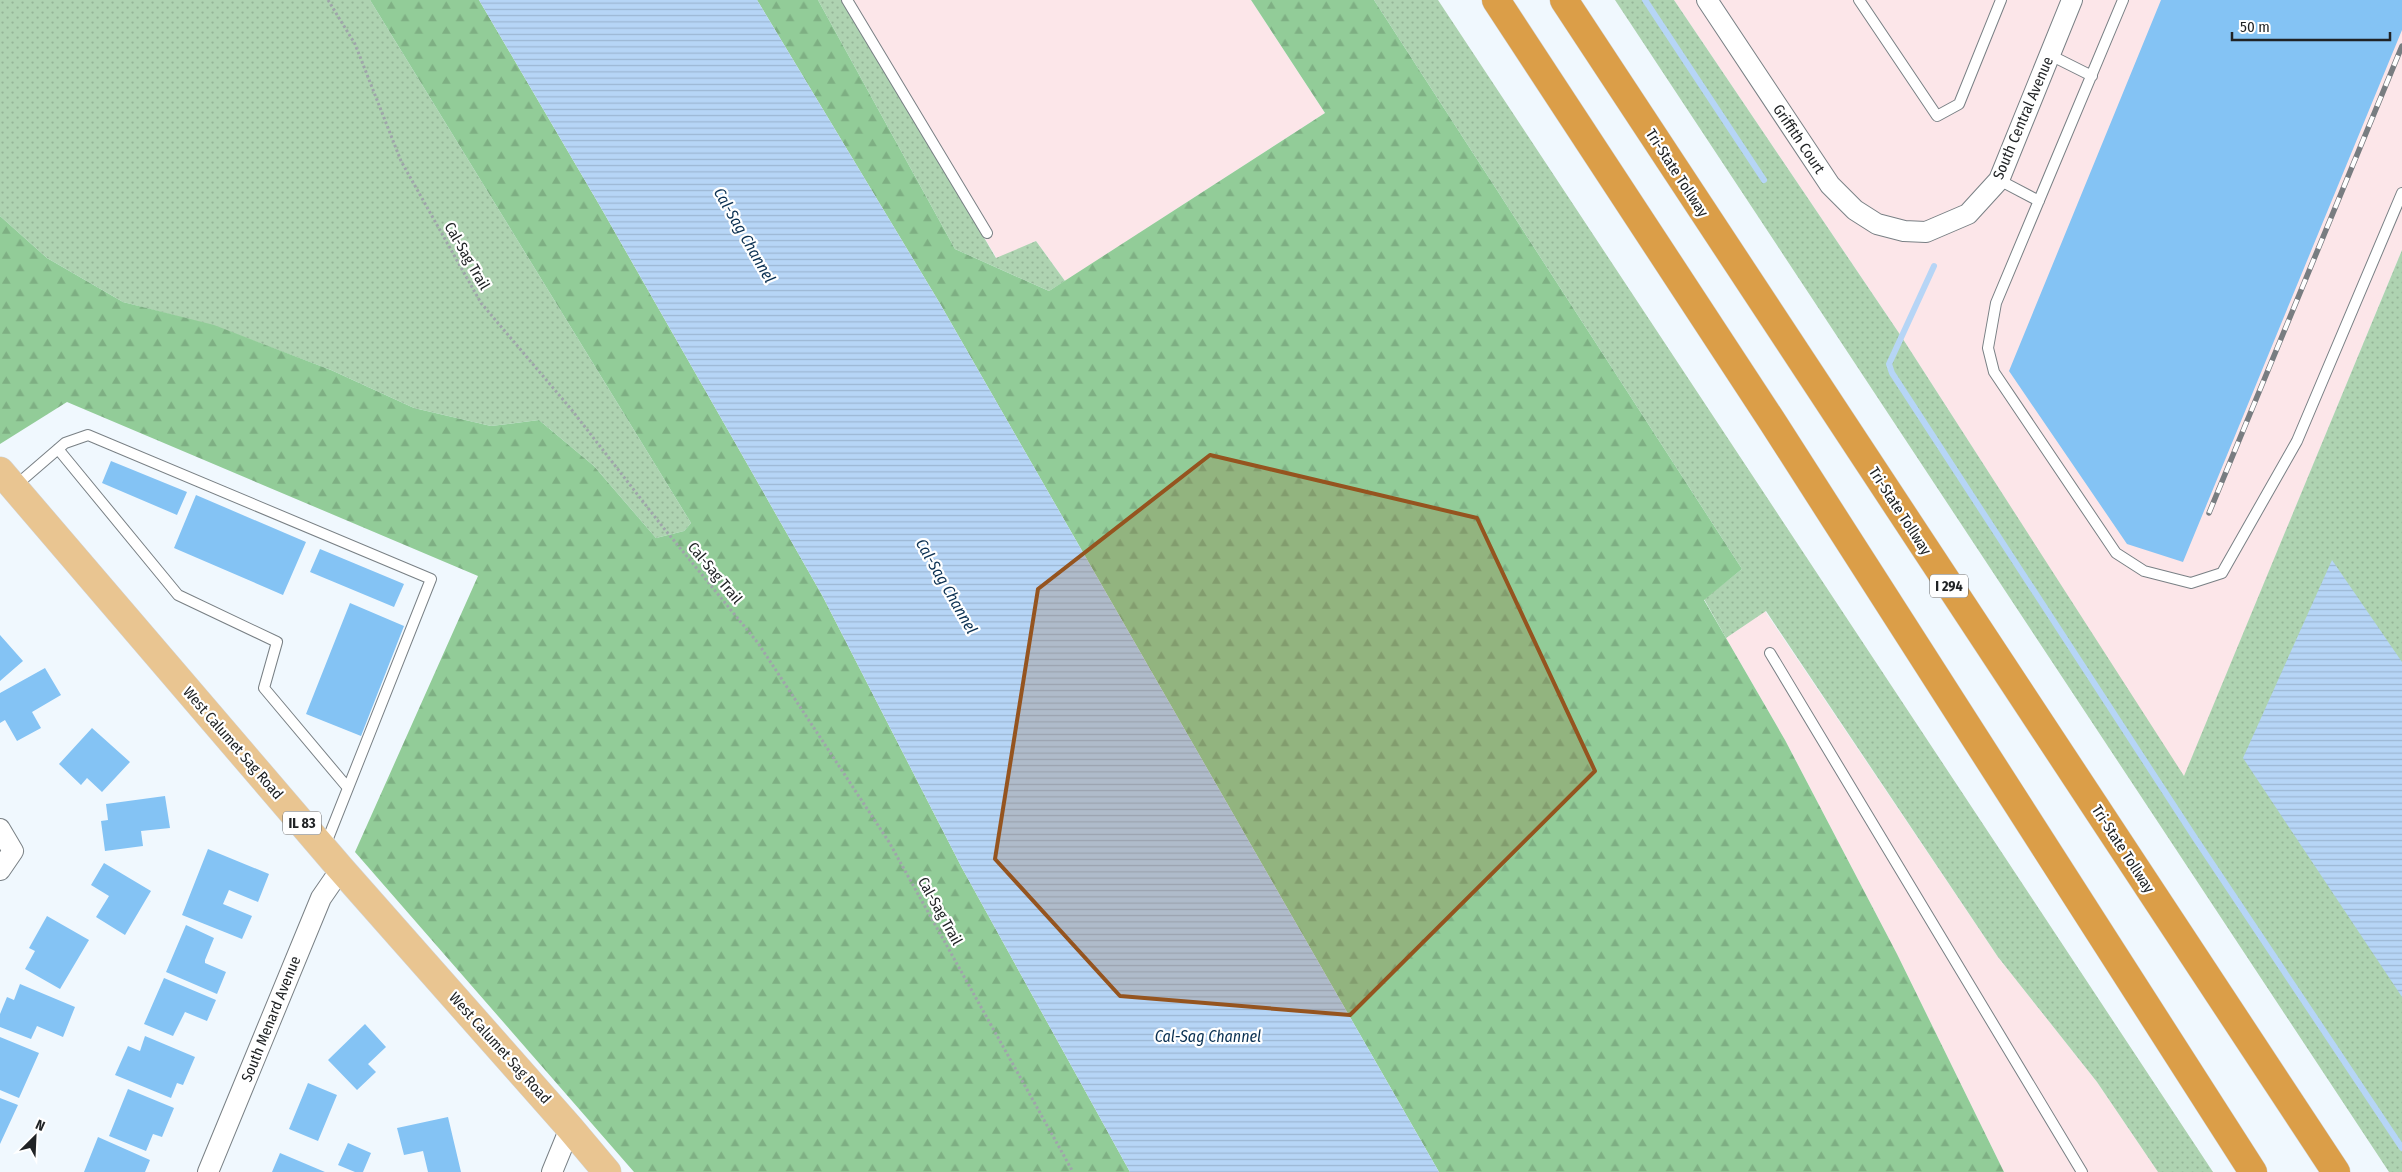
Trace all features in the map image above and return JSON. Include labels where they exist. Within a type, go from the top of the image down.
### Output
[{"type":"highway","points":[[1496,0],[1777,429],[2253,1172]]},
{"type":"highway","name":"Tri-State Tollway","points":[[1564,0],[2336,1172]]},
{"type":"main road","name":"West Calumet Sag Road","points":[[7,479],[332,859],[607,1172]]},
{"type":"street","name":"Griffith Court","points":[[1707,0],[1830,185],[1855,210],[1877,224],[1904,231],[1926,232]]},
{"type":"street","name":"South Central Avenue","points":[[1926,232],[1968,214],[1999,180],[2072,0]]},
{"type":"street","points":[[0,829],[13,851],[0,870]]},
{"type":"street","name":"South Menard Avenue","points":[[208,1172],[321,898],[332,859]]},
{"type":"street","points":[[552,1172],[570,1128]]},
{"type":"lane","points":[[848,0],[987,233]]},
{"type":"lane","points":[[1859,0],[1937,116],[1959,104],[2001,0]]},
{"type":"lane","points":[[2123,0],[1996,303],[1988,348],[1994,372],[2116,553],[2144,571],[2191,582],[2222,573],[2297,442],[2402,193]]},
{"type":"lane","points":[[2050,55],[2092,76]]},
{"type":"lane","points":[[1999,180],[2039,201]]},
{"type":"lane","points":[[7,479],[65,443],[88,435],[431,579],[348,788],[332,859]]},
{"type":"lane","points":[[58,449],[178,595],[277,642],[264,688],[348,788]]},
{"type":"lane","points":[[1770,653],[2082,1172]]},
{"type":"path","name":"Cal-Sag Trail","points":[[328,0],[355,44],[401,161],[481,303],[571,410],[662,526],[758,643],[889,842],[1073,1172]]},
{"type":"highlighted area","points":[[1210,455],[1477,518],[1595,771],[1350,1015],[1120,996],[995,859],[1038,589]]},
{"type":"shaded area","points":[[845,0],[1251,0],[1325,113],[1065,281],[1036,241],[997,259]]},
{"type":"shaded area","points":[[1674,0],[2402,0],[2402,250],[2184,777],[1901,336]]},
{"type":"shaded area","points":[[1765,611],[1998,957],[2097,1082],[2158,1172],[2004,1172],[1897,954],[1785,740],[1726,638]]},
{"type":"green space","points":[[0,0],[370,0],[691,523],[684,531],[656,538],[594,466],[539,420],[491,426],[414,408],[331,370],[214,326],[123,302],[47,258],[0,216]]},
{"type":"green space","points":[[370,0],[479,0],[600,206],[822,595],[962,868],[1130,1172],[634,1172],[355,852],[478,576],[67,402],[0,444],[0,216],[47,258],[123,302],[214,325],[331,370],[414,408],[491,426],[539,420],[594,466],[656,538],[684,531],[691,523]]},
{"type":"green space","points":[[757,0],[818,0],[955,249],[1049,291],[1325,113],[1251,0],[1374,0],[1742,569],[1704,600],[1785,740],[1897,954],[2004,1172],[1439,1172],[939,302]]},
{"type":"green space","points":[[818,0],[845,0],[996,258],[1036,241],[1065,281],[1049,291],[955,249]]},
{"type":"green space","points":[[1374,0],[1438,0],[2213,1172],[2158,1172],[2097,1082],[1998,957],[1766,611],[1726,638],[1704,599],[1742,569]]},
{"type":"green space","points":[[1615,0],[1674,0],[1901,336],[2184,776],[2402,250],[2402,1172],[2389,1172]]},
{"type":"water","name":"Cal-Sag Channel","points":[[479,0],[757,0],[939,302],[1439,1172],[1130,1172],[962,868],[822,595],[600,206]]},
{"type":"water","points":[[2332,560],[2402,662],[2402,997],[2243,758]]},
{"type":"building","points":[[2161,0],[2402,0],[2402,30],[2183,562],[2127,544],[2009,371]]},
{"type":"building","points":[[111,461],[187,492],[177,515],[102,483]]},
{"type":"building","points":[[196,495],[306,542],[283,595],[174,548]]},
{"type":"building","points":[[320,549],[404,584],[394,607],[310,572]]},
{"type":"building","points":[[350,603],[404,626],[361,736],[306,714]]},
{"type":"building","points":[[0,635],[23,661],[0,681]]},
{"type":"building","points":[[45,668],[61,695],[32,712],[41,728],[17,741],[5,720],[0,723],[0,693]]},
{"type":"building","points":[[92,728],[130,762],[102,792],[87,778],[81,785],[59,764]]},
{"type":"building","points":[[165,796],[170,828],[141,831],[143,846],[105,851],[101,821],[108,820],[106,804]]},
{"type":"building","points":[[208,849],[269,874],[258,902],[229,890],[223,904],[252,916],[242,939],[182,915]]},
{"type":"building","points":[[104,863],[151,891],[125,935],[96,917],[109,896],[91,885]]},
{"type":"building","points":[[47,916],[89,940],[60,989],[25,969],[35,951],[29,948]]},
{"type":"building","points":[[186,925],[214,938],[205,963],[226,972],[217,994],[166,972]]},
{"type":"building","points":[[164,978],[216,1000],[207,1021],[185,1012],[173,1036],[144,1024]]},
{"type":"building","points":[[20,984],[75,1007],[63,1037],[37,1026],[31,1039],[0,1027],[0,1014],[7,997],[14,1000]]},
{"type":"building","points":[[365,1024],[386,1047],[368,1064],[376,1072],[357,1090],[328,1060]]},
{"type":"building","points":[[145,1036],[195,1057],[183,1085],[177,1083],[171,1098],[115,1075],[128,1046],[140,1051]]},
{"type":"building","points":[[0,1037],[39,1053],[19,1098],[0,1090]]},
{"type":"building","points":[[308,1083],[337,1095],[318,1141],[289,1129]]},
{"type":"building","points":[[128,1089],[174,1108],[162,1137],[153,1134],[146,1151],[109,1136]]},
{"type":"building","points":[[0,1098],[18,1105],[0,1144]]},
{"type":"building","points":[[448,1117],[461,1172],[428,1172],[423,1151],[404,1155],[397,1128]]},
{"type":"building","points":[[98,1137],[150,1160],[145,1172],[84,1172]]},
{"type":"building","points":[[348,1143],[371,1153],[363,1172],[355,1172],[338,1165]]},
{"type":"building","points":[[280,1153],[325,1172],[272,1172]]},
{"type":"waterway","points":[[1645,0],[1764,180]]},
{"type":"waterway","points":[[1934,266],[1889,364],[1892,373],[2195,838],[2402,1148]]},
{"type":"railway","points":[[2209,513],[2402,46]]}]
